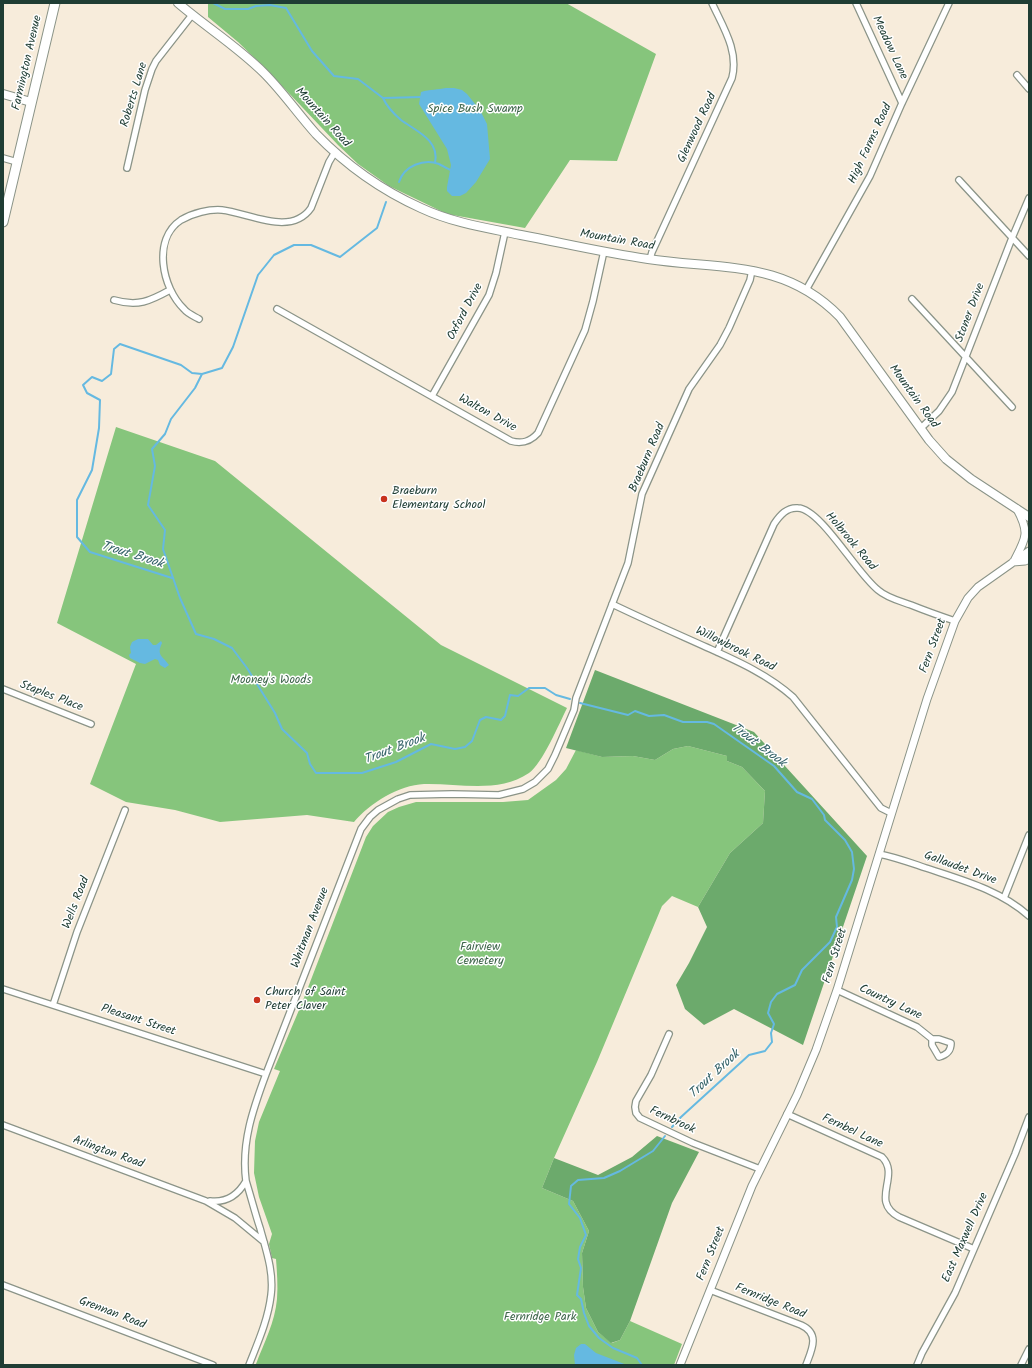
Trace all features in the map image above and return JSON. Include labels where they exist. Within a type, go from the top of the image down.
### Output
[{"type":"main road","name":"Farmington Avenue","points":[[3,222],[55,3]]},
{"type":"main road","name":"Mountain Road","points":[[178,3],[264,73],[315,132],[351,166],[381,187],[423,209],[461,222],[604,251],[650,259],[752,270],[779,278],[806,290],[826,304],[840,317],[920,428],[938,450],[957,469],[1029,517]]},
{"type":"main road","points":[[3,94],[31,102]]},
{"type":"street","name":"Glenwood Road","points":[[650,259],[732,78],[734,63],[731,46],[712,3]]},
{"type":"street","name":"Meadow Lane","points":[[856,3],[902,103]]},
{"type":"street","name":"High Farms Road","points":[[806,290],[870,176],[902,103],[949,3]]},
{"type":"street","name":"Roberts Lane","points":[[126,168],[152,69],[156,61],[192,15]]},
{"type":"street","points":[[1017,75],[1029,89]]},
{"type":"street","points":[[199,319],[183,309],[170,290],[164,272],[164,250],[167,238],[172,228],[182,220],[212,209],[224,210],[268,221],[281,222],[301,218],[311,208],[329,162],[335,152]]},
{"type":"street","points":[[3,158],[17,162]]},
{"type":"street","points":[[959,180],[1029,256]]},
{"type":"street","name":"Stoner Drive","points":[[920,428],[939,411],[952,392],[1029,198]]},
{"type":"street","name":"Oxford Drive","points":[[432,396],[489,295],[506,232]]},
{"type":"street","name":"Walton Drive","points":[[277,309],[511,441],[523,442],[534,438],[538,433],[585,330],[604,251]]},
{"type":"street","name":"Braeburn Road","points":[[574,710],[576,698],[628,564],[642,494],[689,389],[720,345],[729,328],[750,280],[752,270]]},
{"type":"street","points":[[114,300],[124,303],[141,303],[170,290]]},
{"type":"street","points":[[912,299],[1012,407]]},
{"type":"street","name":"Holbrook Road","points":[[717,652],[774,524],[779,516],[785,511],[793,508],[806,510],[817,519],[864,577],[877,590],[891,598],[955,621]]},
{"type":"street","points":[[1013,562],[1026,536],[1024,525],[1017,509]]},
{"type":"street","name":"Fern Street","points":[[680,1365],[739,1216],[816,1050],[837,990],[937,668],[955,621],[968,598],[978,587],[1029,551]]},
{"type":"street","name":"Fern Street","points":[[1013,562],[1029,560]]},
{"type":"street","name":"Willowbrook Road","points":[[612,604],[717,652],[769,678],[793,697],[880,808],[891,813]]},
{"type":"street","name":"Staples Place","points":[[3,690],[91,724]]},
{"type":"street","name":"Whitman Avenue","points":[[249,1365],[263,1330],[271,1293],[271,1276],[264,1242],[246,1181],[244,1159],[246,1140],[256,1100],[361,829],[370,817],[387,804],[410,795],[499,795],[523,789],[535,782],[548,770],[556,755],[574,710]]},
{"type":"street","name":"Wells Road","points":[[53,1005],[77,932],[125,810]]},
{"type":"street","points":[[1004,898],[1029,835]]},
{"type":"street","name":"Gallaudet Drive","points":[[879,854],[967,881],[1004,898],[1029,916]]},
{"type":"street","name":"Pleasant Street","points":[[3,989],[266,1074]]},
{"type":"street","name":"Country Lane","points":[[837,990],[918,1027],[932,1039]]},
{"type":"street","name":"Fernbrook","points":[[669,1034],[651,1075],[636,1101],[636,1113],[640,1118],[693,1143],[760,1169]]},
{"type":"street","name":"Fernbel Lane","points":[[787,1114],[882,1157],[886,1161],[889,1168],[885,1200],[890,1211],[899,1217],[974,1249]]},
{"type":"street","name":"East Maxwell Drive","points":[[916,1365],[951,1299],[974,1249],[1015,1154],[1029,1117]]},
{"type":"street","name":"Arlington Road","points":[[3,1125],[206,1201],[235,1218],[264,1242]]},
{"type":"street","name":"Arlington Road","points":[[206,1201],[220,1202],[230,1199],[238,1193],[246,1181]]},
{"type":"street","name":"Grennan Road","points":[[3,1284],[213,1365]]},
{"type":"street","name":"Fernridge Road","points":[[710,1290],[808,1329],[811,1333],[813,1342],[806,1365]]},
{"type":"street","points":[[1021,1365],[1029,1350]]},
{"type":"green space","name":"Spice Bush Swamp","points":[[208,3],[566,3],[656,54],[617,161],[570,160],[525,228],[447,214],[389,186],[358,164],[266,69],[238,42],[208,17]]},
{"type":"green space","name":"Mooney's Woods","points":[[116,427],[215,461],[441,645],[567,708],[550,743],[534,768],[529,773],[517,779],[491,785],[414,785],[395,791],[386,796],[368,808],[354,822],[307,815],[220,822],[175,810],[126,802],[90,784],[136,664],[57,623]]},
{"type":"green space","points":[[595,670],[754,732],[867,856],[803,1045],[734,1009],[704,1025],[685,1009],[676,985],[707,927],[698,907],[730,853],[763,823],[765,791],[742,767],[727,761],[727,756],[688,746],[673,749],[655,760],[633,756],[602,757],[566,748]]},
{"type":"green space","name":"Fairview Cemetery","points":[[688,746],[727,756],[727,761],[742,767],[765,791],[763,823],[730,853],[698,907],[672,896],[662,906],[597,1062],[542,1188],[573,1201],[589,1231],[582,1253],[583,1287],[586,1308],[598,1332],[612,1343],[620,1340],[630,1321],[682,1344],[674,1365],[253,1365],[256,1364],[272,1324],[276,1308],[277,1294],[276,1259],[272,1258],[269,1244],[272,1234],[259,1197],[254,1173],[255,1141],[259,1122],[280,1071],[274,1069],[302,1003],[366,837],[373,826],[388,812],[416,802],[503,802],[528,800],[556,780],[566,769],[576,750],[602,757],[633,756],[655,760],[673,749]]},
{"type":"green space","points":[[657,1136],[699,1152],[672,1203],[630,1321],[620,1340],[611,1343],[598,1332],[586,1308],[583,1287],[582,1253],[589,1231],[573,1201],[542,1188],[554,1158],[598,1175],[632,1157]]},
{"type":"water","points":[[446,88],[462,90],[467,94],[480,110],[487,124],[490,159],[476,182],[466,193],[460,196],[452,196],[447,191],[451,165],[447,149],[419,104],[421,92]]},
{"type":"water","points":[[138,639],[148,639],[153,645],[156,645],[161,641],[161,656],[169,665],[165,668],[160,665],[158,660],[155,659],[145,664],[130,658],[130,647],[132,642]]},
{"type":"water","points":[[581,1344],[585,1344],[596,1353],[627,1365],[575,1365],[574,1355],[576,1348]]},
{"type":"waterway","name":"Trout Brook","points":[[213,3],[225,9],[248,9],[256,6],[270,5],[286,8],[312,51],[334,76],[358,79],[383,98],[422,97]]},
{"type":"waterway","points":[[383,98],[401,120],[426,137],[434,148],[436,155],[435,163]]},
{"type":"waterway","name":"Trout Brook","points":[[399,182],[405,172],[421,163],[433,162],[451,170]]},
{"type":"waterway","name":"Trout Brook","points":[[386,202],[377,228],[340,257],[311,245],[294,245],[274,255],[258,275],[233,347],[222,368],[202,374],[195,388],[171,419],[165,434],[152,449],[155,466],[148,505],[165,530],[163,549],[180,598],[196,634],[214,639],[232,648],[247,668],[275,713],[282,729],[307,753],[310,764],[316,773],[362,773],[396,762],[431,744],[455,749],[465,747],[472,741],[480,720],[486,717],[501,720],[505,716],[510,695],[518,696],[529,688],[545,688],[556,695],[570,699]]},
{"type":"waterway","name":"Trout Brook","points":[[172,578],[90,552],[77,537],[77,500],[92,470],[99,428],[100,400],[87,393],[83,385],[92,377],[102,381],[111,374],[114,349],[120,344],[181,365],[192,373],[202,374]]},
{"type":"waterway","name":"Trout Brook","points":[[580,703],[628,715],[635,711],[649,716],[664,715],[683,722],[707,722],[714,724],[774,766],[797,792],[812,799],[824,815],[825,820],[845,840],[852,852],[854,869],[852,880],[836,917],[837,927],[830,942],[802,970],[795,985],[777,994],[771,1002],[768,1013],[774,1024],[771,1033],[772,1042],[765,1051],[749,1055],[672,1127]]},
{"type":"waterway","name":"Trout Brook","points":[[642,1365],[637,1358],[613,1348],[599,1338],[589,1326],[581,1299],[577,1295],[581,1268],[578,1259],[580,1247],[586,1235],[580,1218],[569,1204],[571,1186],[578,1180],[604,1178],[620,1171],[653,1151],[665,1136]]},
{"type":"place","name":"Braeburn Elementary School","points":[[384,499]]},
{"type":"place","name":"Church of Saint Peter Claver","points":[[257,1000]]},
{"type":"park label","name":"Fernridge Park","points":[[540,1318]]}]
